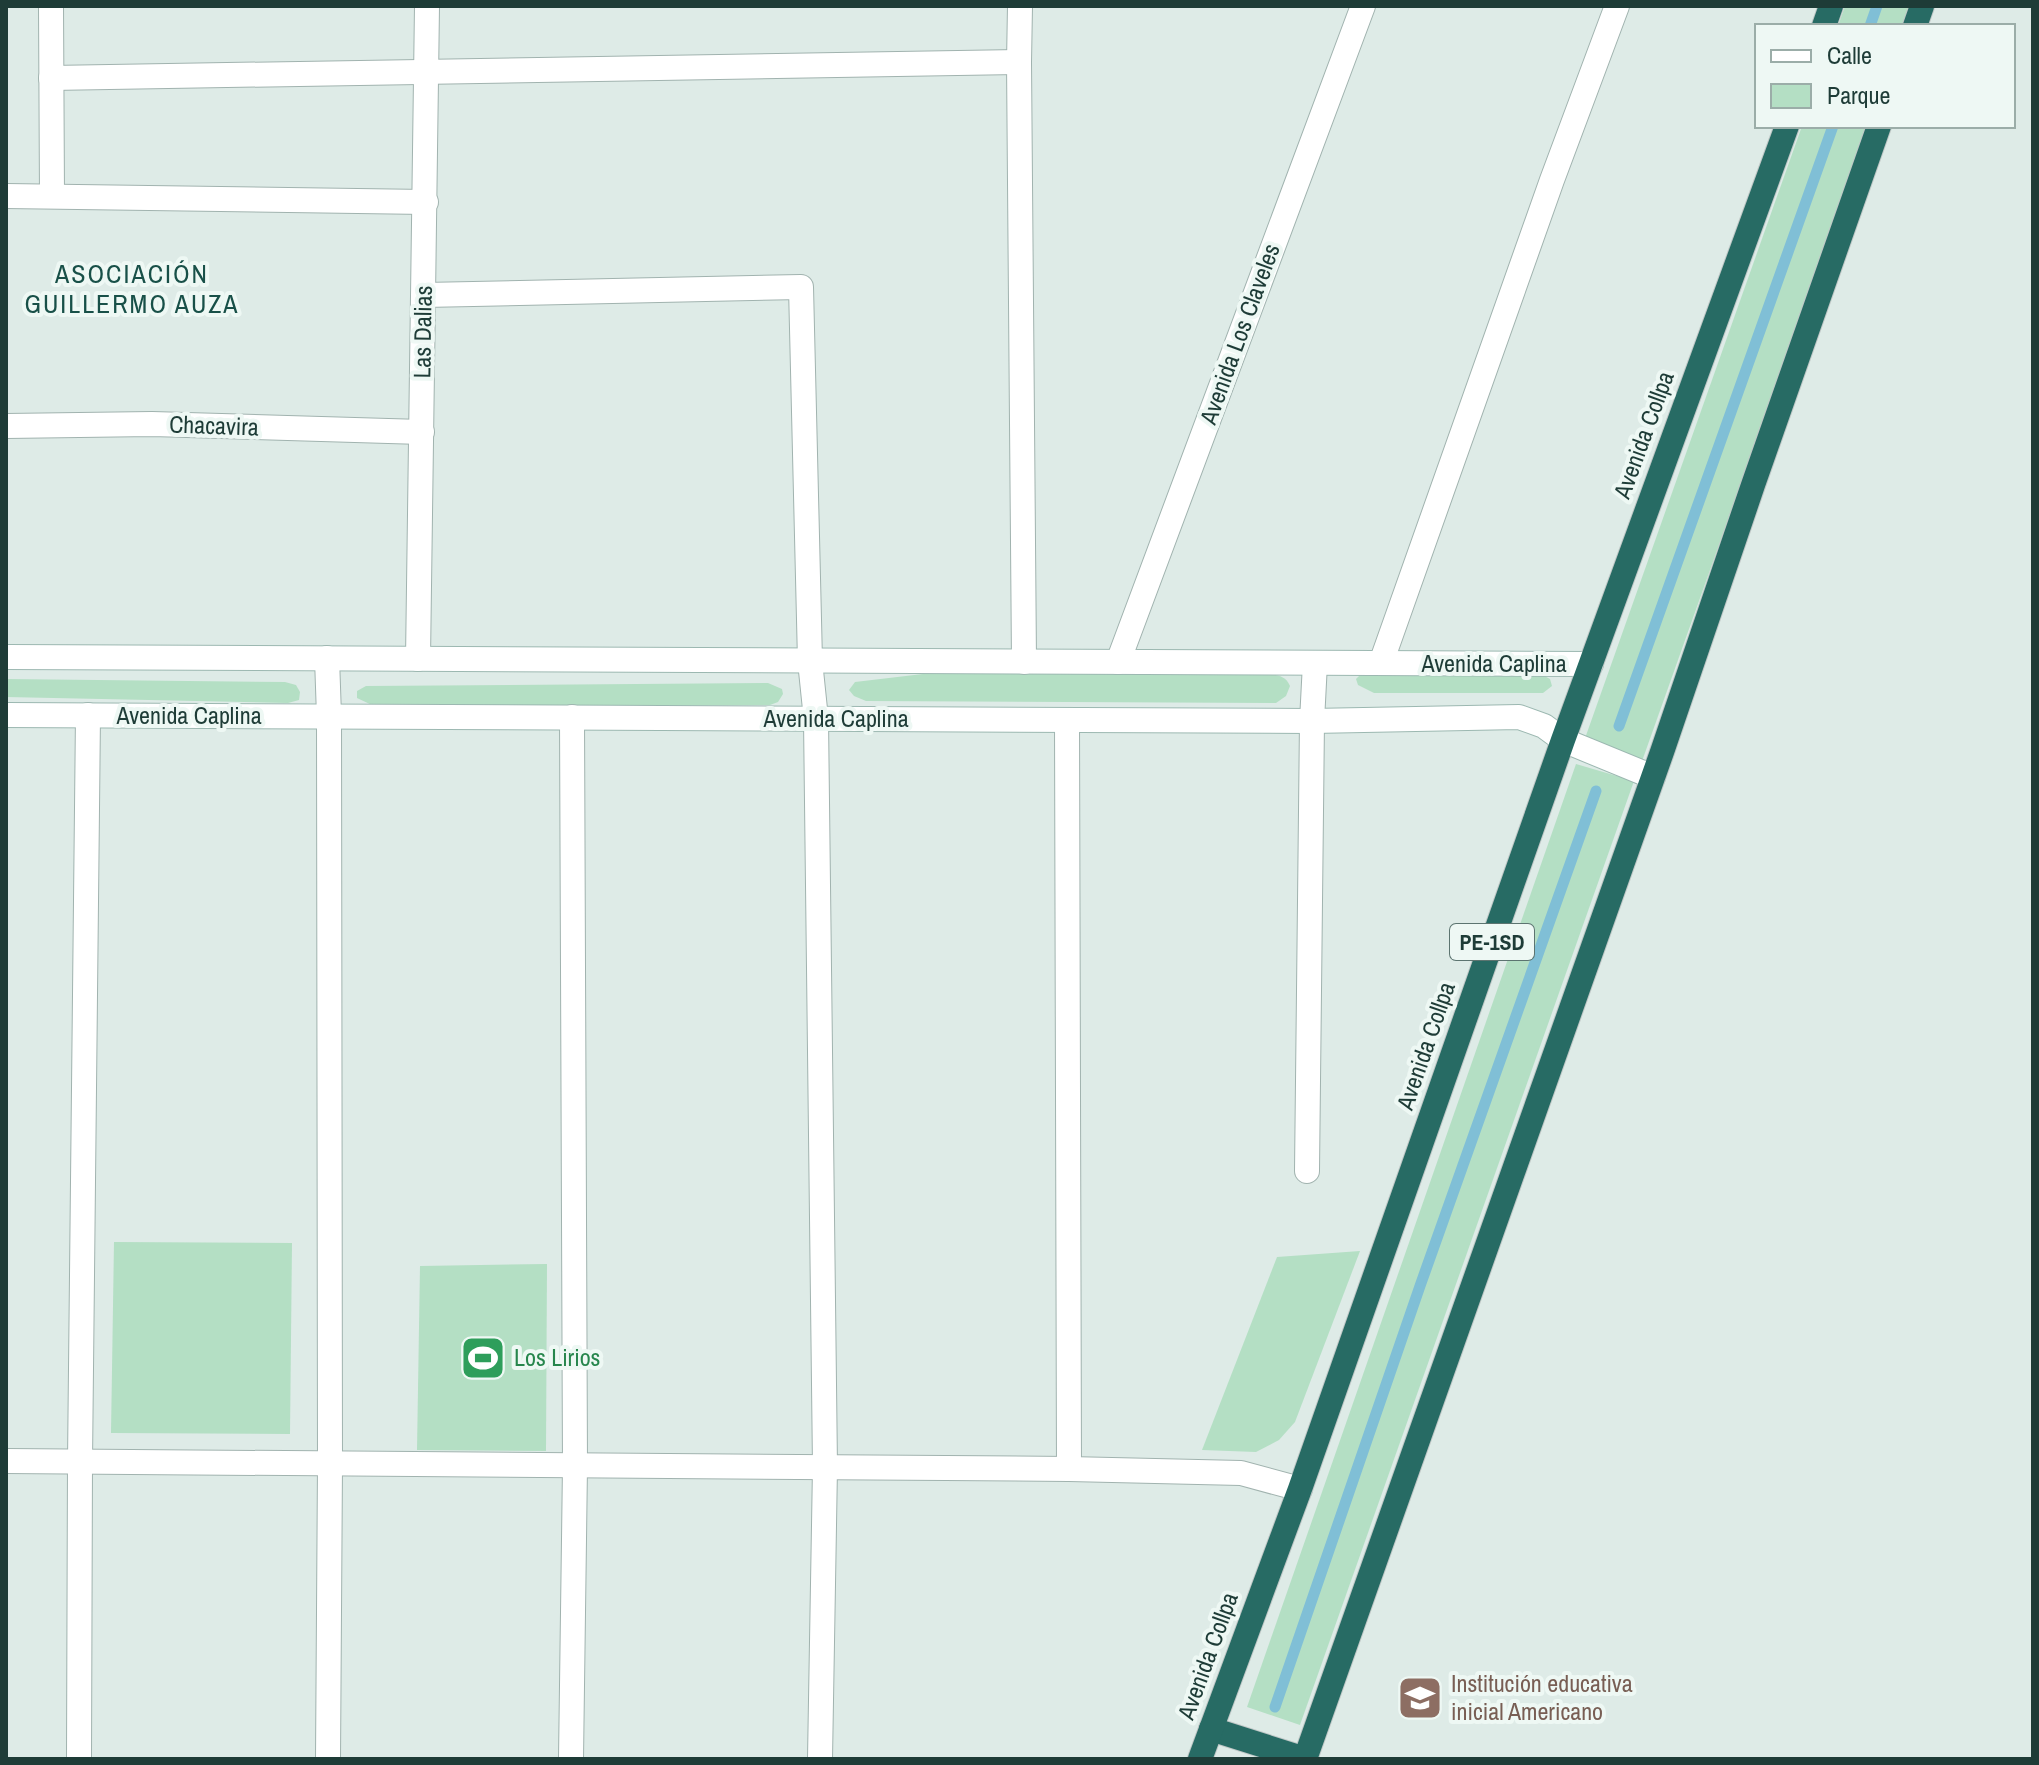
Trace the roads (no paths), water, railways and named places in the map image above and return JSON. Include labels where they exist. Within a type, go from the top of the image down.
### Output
[{"type":"highway","name":"Avenida Collpa","points":[[1200,1759],[1300,1489],[1563,740],[1786,128]]},
{"type":"highway","points":[[1211,1729],[1305,1759],[1653,777],[1878,128]]},
{"type":"street","points":[[51,6],[52,196]]},
{"type":"street","name":"Las Dalias","points":[[418,659],[427,6]]},
{"type":"street","points":[[1020,6],[1024,662]]},
{"type":"street","name":"Avenida Los Claveles","points":[[1118,662],[1363,6]]},
{"type":"street","points":[[1381,663],[1617,6]]},
{"type":"street","points":[[51,78],[1019,62]]},
{"type":"street","points":[[6,196],[426,202]]},
{"type":"street","points":[[424,295],[801,287],[810,661],[816,719],[825,1467],[820,1759]]},
{"type":"street","name":"Chacavira","points":[[6,426],[152,424],[422,432]]},
{"type":"street","name":"Avenida Caplina","points":[[6,657],[1591,664]]},
{"type":"street","points":[[327,658],[328,1759]]},
{"type":"street","points":[[1307,1171],[1315,663]]},
{"type":"street","name":"Avenida Caplina","points":[[6,715],[1312,721],[1519,717],[1544,726],[1563,740],[1653,777]]},
{"type":"street","points":[[79,1759],[88,715]]},
{"type":"street","points":[[571,1759],[575,1466],[572,717]]},
{"type":"street","points":[[1067,720],[1069,1469]]},
{"type":"street","points":[[6,1461],[1069,1469],[1241,1473],[1300,1489]]},
{"type":"waterway","points":[[1871,24],[1877,6]]},
{"type":"waterway","points":[[1619,726],[1832,128]]},
{"type":"waterway","points":[[1275,1707],[1596,791]]},
{"type":"place","name":"Los Lirios","points":[[483,1358]]},
{"type":"place","name":"Institución educativa inicial Americano","points":[[1420,1698]]},
{"type":"district","name":"ASOCIACIÓN GUILLERMO AUZA","points":[[132,289]]}]
